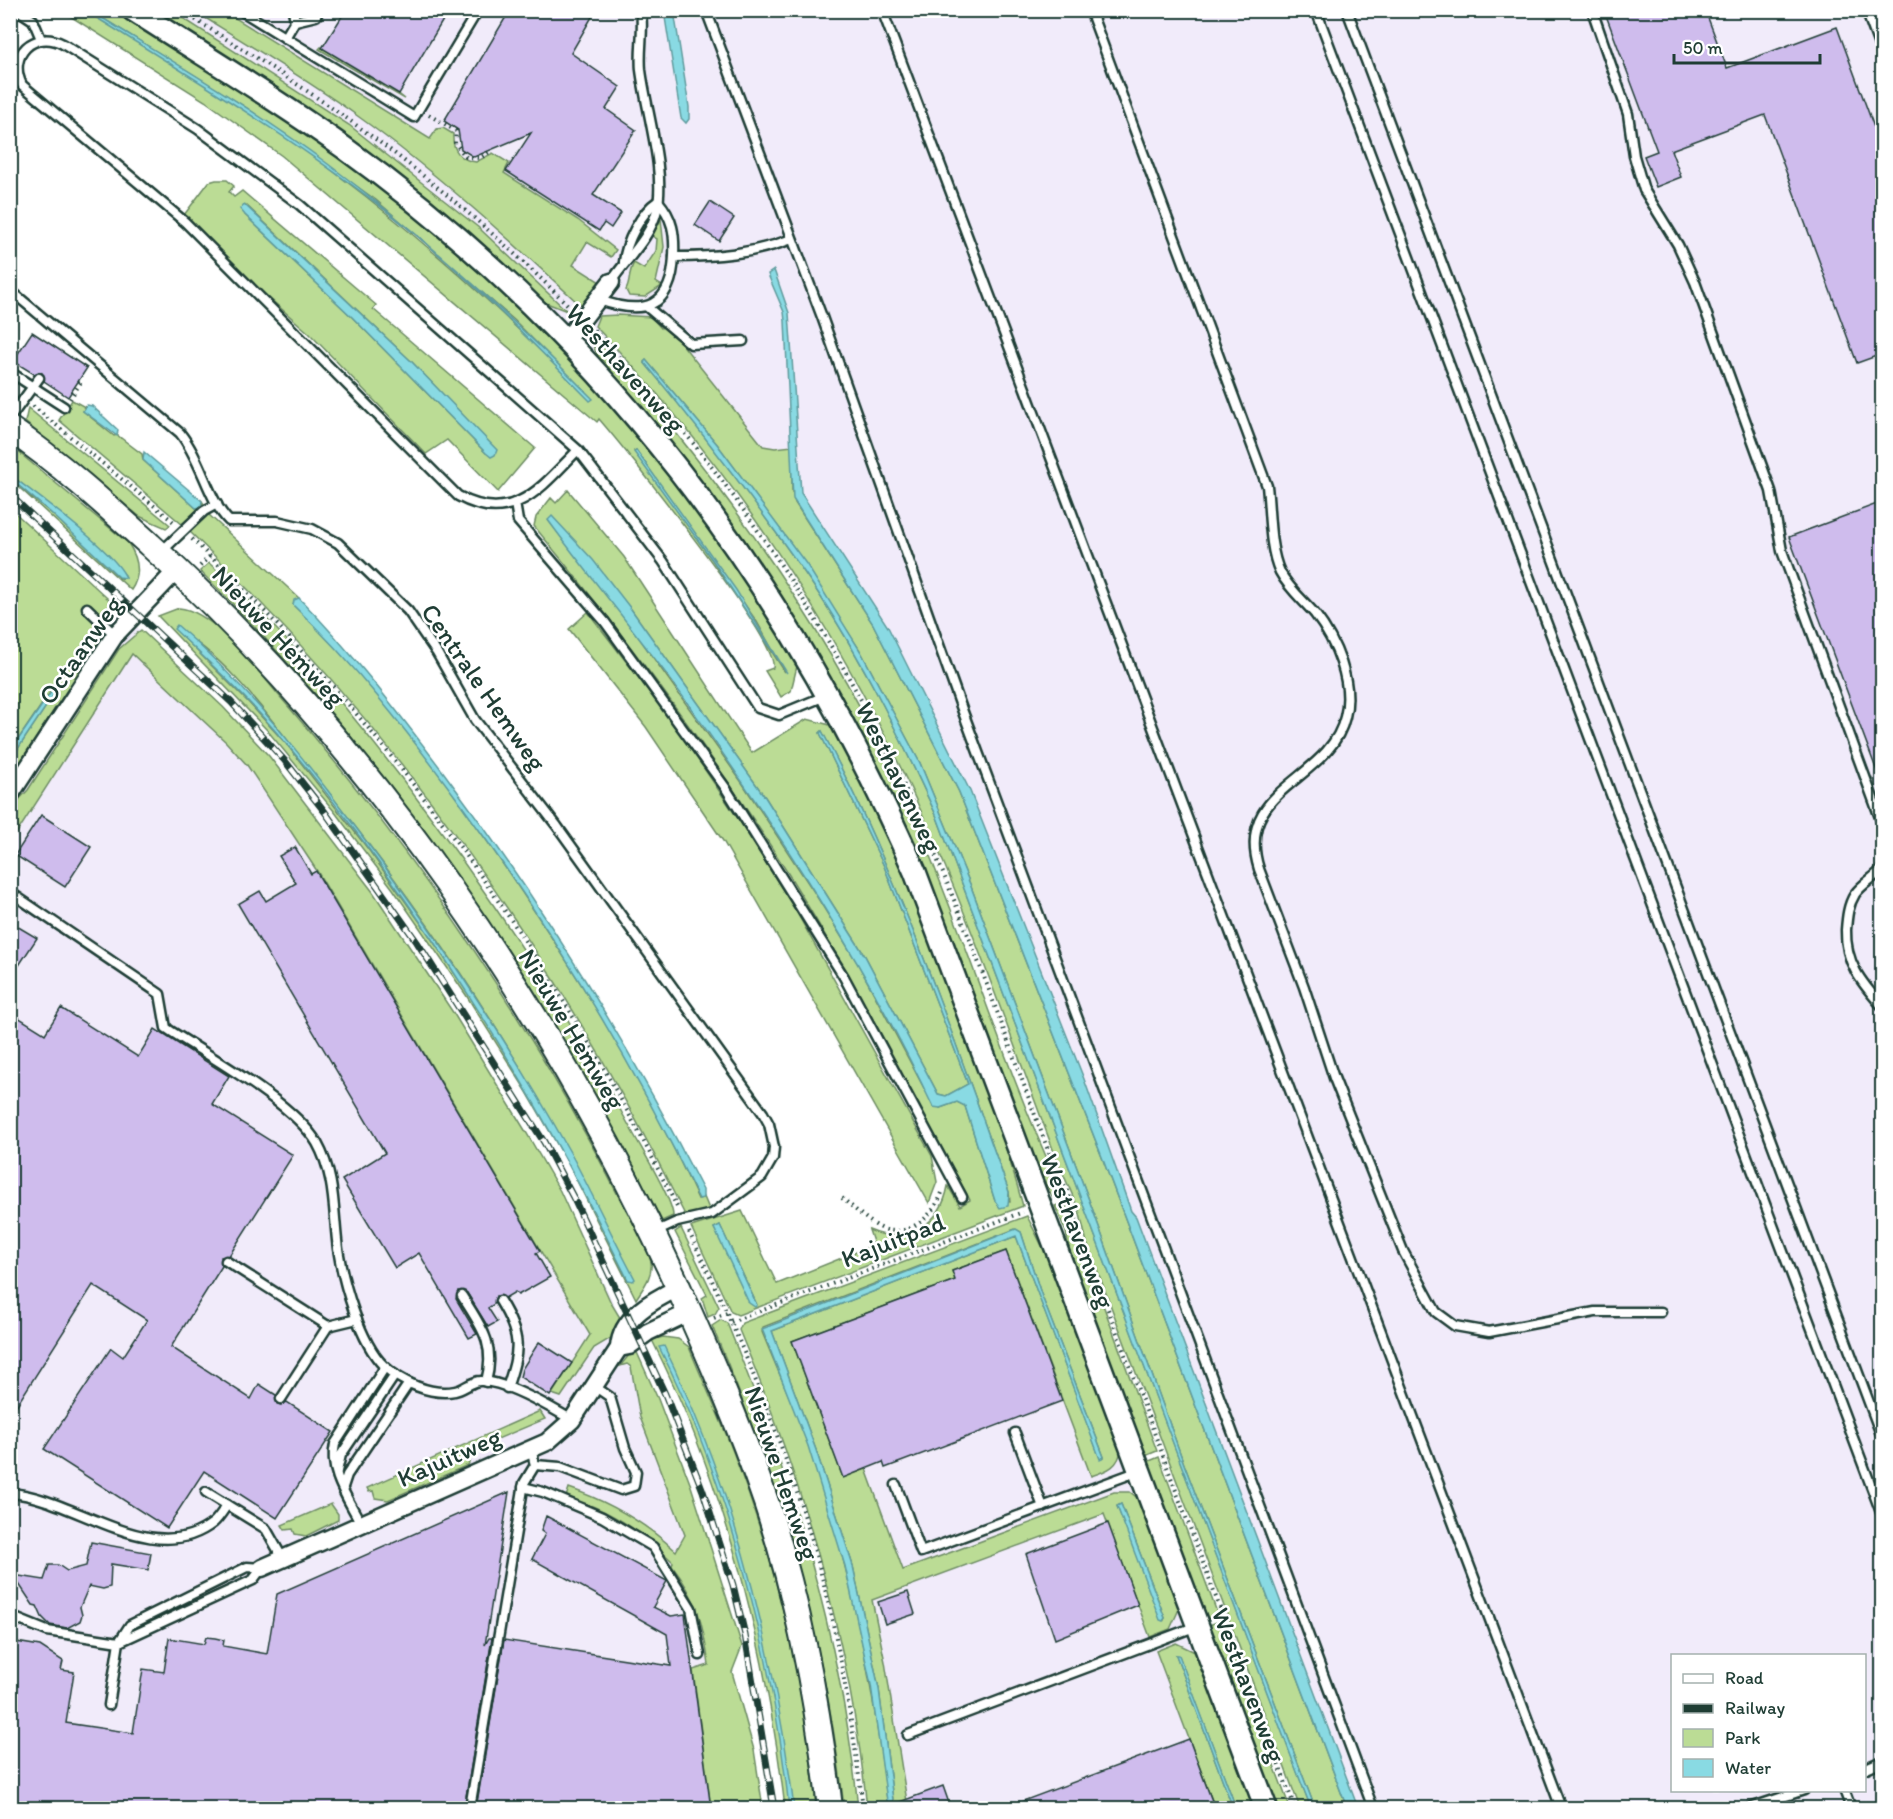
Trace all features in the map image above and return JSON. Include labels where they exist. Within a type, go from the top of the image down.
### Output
[{"type":"main road","name":"Nieuwe Hemweg","points":[[10,429],[100,500],[159,553],[229,620],[299,696],[417,844],[473,924],[551,1046],[615,1158],[653,1233],[690,1312],[746,1445],[783,1557],[813,1690],[830,1809]]},
{"type":"street","name":"Westhavenweg","points":[[133,10],[343,147],[460,240],[567,339],[632,411],[724,529],[788,625],[829,695],[880,794],[915,872],[1266,1809]]},
{"type":"street","points":[[567,339],[611,282]]},
{"type":"street","name":"Octaanweg","points":[[10,795],[115,635],[177,570]]},
{"type":"street","name":"Kajuitweg","points":[[262,1568],[361,1524],[533,1457],[572,1420],[619,1348],[620,1336],[646,1304],[678,1288]]},
{"type":"street","name":"Kajuitweg","points":[[619,1348],[629,1346],[648,1332],[690,1312]]},
{"type":"lane","points":[[18,10],[33,20],[41,39]]},
{"type":"lane","points":[[240,10],[414,117],[478,10]]},
{"type":"lane","points":[[293,10],[296,21]]},
{"type":"lane","points":[[285,38],[296,21],[316,16],[319,10]]},
{"type":"lane","points":[[611,282],[624,262],[636,252],[657,211],[658,180],[640,67],[644,31],[640,10]]},
{"type":"lane","points":[[706,10],[792,239],[963,712],[1373,1809]]},
{"type":"lane","points":[[882,10],[1561,1809]]},
{"type":"lane","points":[[1090,10],[1267,486],[1273,547],[1280,570],[1286,582],[1324,627],[1344,676],[1347,703],[1338,736],[1326,754],[1303,771],[1266,805],[1256,827],[1254,849],[1258,869],[1304,987],[1334,1078],[1403,1251],[1436,1312],[1455,1326],[1466,1330],[1489,1332],[1595,1312],[1661,1311]]},
{"type":"lane","points":[[1316,10],[1882,1515]]},
{"type":"lane","points":[[1347,10],[1882,1437]]},
{"type":"lane","points":[[1592,10],[1629,114],[1634,156],[1644,190],[1678,245],[1695,282],[1771,491],[1782,551],[1882,823]]},
{"type":"lane","points":[[1866,10],[1882,53]]},
{"type":"lane","points":[[578,450],[534,495],[515,503],[482,505],[467,501],[450,490],[185,222],[21,85],[16,68],[18,59],[27,45],[41,39],[63,44],[162,106],[300,205],[578,450],[663,561],[758,708],[772,715],[787,714],[829,695]]},
{"type":"lane","points":[[599,300],[628,308],[647,307],[661,300],[668,290],[674,257],[673,227],[658,201]]},
{"type":"lane","points":[[674,257],[735,255],[769,248],[792,239]]},
{"type":"lane","name":"Centrale Hemweg","points":[[10,290],[180,433],[194,453],[217,504],[229,521],[262,520],[312,529],[338,543],[408,611],[437,653],[475,720],[557,826],[736,1072],[770,1124],[774,1147],[773,1158],[768,1168],[754,1185],[712,1214],[677,1222],[653,1233]]},
{"type":"lane","points":[[647,307],[692,344],[743,340]]},
{"type":"lane","points":[[10,372],[64,407]]},
{"type":"lane","points":[[10,418],[39,378]]},
{"type":"lane","points":[[515,503],[518,521],[605,622],[731,797],[844,977],[962,1197]]},
{"type":"lane","points":[[159,553],[204,511],[217,504]]},
{"type":"lane","points":[[87,608],[115,635]]},
{"type":"lane","points":[[1882,869],[1855,895],[1846,918],[1845,941],[1846,952],[1855,972],[1882,1006]]},
{"type":"lane","points":[[10,892],[160,994],[166,1028],[282,1105],[307,1129],[329,1169],[338,1251],[357,1319],[366,1342],[385,1367],[409,1383],[426,1389],[455,1391],[480,1381],[486,1382],[545,1404],[572,1420]]},
{"type":"lane","points":[[226,1261],[328,1326]]},
{"type":"lane","points":[[462,1296],[483,1331],[489,1347],[491,1361],[486,1382]]},
{"type":"lane","points":[[500,1301],[512,1320],[518,1342],[518,1354],[507,1388]]},
{"type":"lane","points":[[281,1399],[328,1326],[357,1319]]},
{"type":"lane","points":[[361,1524],[332,1461],[335,1444],[385,1367]]},
{"type":"lane","points":[[338,1476],[341,1455],[395,1375]]},
{"type":"lane","points":[[343,1488],[347,1475],[409,1383]]},
{"type":"lane","points":[[470,1809],[523,1487],[533,1457],[621,1490],[634,1486],[636,1472],[625,1448],[610,1397],[594,1386]]},
{"type":"lane","points":[[1015,1433],[1042,1507]]},
{"type":"lane","points":[[896,1485],[921,1552],[1140,1471]]},
{"type":"lane","points":[[523,1487],[543,1492],[602,1517],[653,1547],[691,1608],[700,1655]]},
{"type":"lane","points":[[206,1492],[266,1529],[283,1559]]},
{"type":"lane","points":[[10,1493],[41,1497],[108,1525],[164,1540],[183,1537],[213,1523],[227,1505]]},
{"type":"lane","points":[[109,1705],[119,1641],[130,1625],[247,1567],[262,1568]]},
{"type":"lane","points":[[10,1616],[47,1631],[119,1641],[253,1580],[262,1568]]},
{"type":"lane","points":[[908,1735],[1198,1626]]},
{"type":"lane","points":[[1866,1768],[1882,1761]]},
{"type":"lane","points":[[1750,1809],[1801,1792]]},
{"type":"lane","points":[[1844,1792],[1851,1809]]},
{"type":"path","points":[[419,109],[456,131],[455,143],[466,157],[480,158],[491,151]]},
{"type":"path","points":[[842,1198],[881,1228],[898,1231],[909,1229],[926,1217],[940,1201],[944,1167]]},
{"type":"path","name":"Kajuitpad","points":[[731,1322],[1069,1195]]},
{"type":"shaded area","points":[[150,11],[1882,11],[1882,1808],[1323,1808],[987,919],[884,686],[647,351],[602,363],[538,298]]},
{"type":"shaded area","points":[[10,509],[223,707],[280,769],[373,892],[454,1014],[526,1132],[560,1191],[635,1348],[624,1365],[631,1367],[640,1417],[677,1507],[746,1717],[763,1808],[11,1808]]},
{"type":"shaded area","points":[[1027,1216],[1062,1293],[1256,1808],[867,1808],[855,1713],[837,1624],[814,1531],[781,1435],[739,1330],[742,1323]]},
{"type":"green space","points":[[62,11],[86,11],[236,103],[327,166],[444,261],[590,400],[592,399],[514,320],[376,200],[247,108],[91,11],[113,11],[281,116],[378,186],[461,254],[500,290],[577,365],[648,445],[688,497],[798,662],[791,691],[781,697],[765,671],[773,668],[769,651],[728,585],[599,419],[597,422],[282,156],[205,101]],"holes":[[[636,450],[757,622],[785,672],[713,561],[634,451]]]},
{"type":"green space","points":[[150,11],[172,11],[349,125],[479,228],[567,311],[544,302]]},
{"type":"green space","points":[[194,11],[224,11],[430,139],[437,129],[443,128],[453,134],[454,145],[458,153],[470,161],[476,162],[493,153],[509,163],[504,173],[578,220],[616,250],[611,257],[587,242],[573,265],[600,282],[594,292],[586,301],[579,304],[472,207],[388,138],[319,89]]},
{"type":"green space","points":[[321,47],[400,95],[405,99],[319,49]]},
{"type":"green space","points":[[227,180],[234,186],[229,192],[234,197],[242,191],[376,305],[373,309],[535,448],[498,492],[447,440],[426,454],[309,333],[244,276],[184,215],[209,182]],"holes":[[[246,205],[411,361],[494,448],[486,453],[352,317],[245,215]]]},
{"type":"green space","points":[[661,219],[664,247],[656,282],[662,286],[645,297],[629,296],[626,290],[632,266],[634,263],[644,269],[656,251],[657,239],[652,236]]},
{"type":"green space","points":[[599,316],[651,317],[661,328],[663,325],[670,329],[763,446],[775,448],[792,446],[792,492],[795,503],[873,624],[959,792],[1102,1157],[1347,1808],[1315,1808],[1184,1464],[1095,1216],[970,884],[920,763],[861,652],[791,544],[717,444],[646,360],[644,362],[725,464],[822,598],[875,690],[937,817],[1311,1808],[1300,1808],[1087,1243],[1079,1210],[1057,1160],[978,947],[926,822],[860,688],[782,559],[694,438],[595,326]]},
{"type":"green space","points":[[593,335],[641,390],[730,503],[811,622],[847,684],[881,748],[931,859],[1037,1136],[1057,1181],[1058,1192],[1052,1196],[1035,1161],[927,874],[885,780],[856,724],[826,668],[758,562],[684,460],[602,363],[594,348]]},
{"type":"green space","points":[[72,400],[85,407],[83,411],[114,436],[117,435],[142,454],[143,460],[196,508],[202,504],[202,501],[204,504],[183,525],[59,420]]},
{"type":"green space","points":[[28,408],[170,525],[166,528],[139,516],[25,422]]},
{"type":"green space","points":[[11,446],[128,543],[134,554],[138,572],[131,590],[11,480],[51,513],[122,579],[125,575],[88,538],[11,475]]},
{"type":"green space","points":[[568,490],[624,557],[752,753],[807,719],[834,726],[885,831],[929,939],[992,1108],[1023,1206],[738,1315],[731,1312],[691,1227],[742,1211],[777,1284],[874,1245],[869,1230],[896,1235],[920,1229],[938,1212],[948,1186],[960,1206],[970,1200],[836,955],[760,830],[668,696],[534,526],[536,517],[551,498],[556,503]],"holes":[[[548,520],[631,609],[765,797],[865,956],[938,1094],[946,1096],[968,1084],[884,866],[820,733],[822,731],[901,900],[967,1075],[1009,1192],[1010,1202],[995,1201],[965,1106],[957,1102],[940,1108],[924,1088],[857,962],[743,784],[620,611]],[[720,1225],[757,1305],[714,1228]]]},
{"type":"green space","points":[[11,509],[119,609],[11,777],[11,759],[61,684],[55,685],[11,750]]},
{"type":"green space","points":[[208,514],[299,598],[293,605],[381,699],[460,802],[586,992],[634,1073],[698,1199],[704,1197],[709,1209],[686,1217],[637,1122],[585,1030],[528,940],[468,852],[404,767],[336,685],[264,606],[189,531]]},
{"type":"green space","points":[[209,563],[286,639],[334,694],[402,779],[464,863],[524,950],[580,1039],[656,1174],[668,1198],[673,1216],[662,1221],[616,1132],[566,1045],[458,877],[336,718],[270,643],[200,571]]},
{"type":"green space","points":[[179,608],[192,611],[205,618],[232,641],[326,751],[420,873],[507,1000],[547,1066],[642,1238],[649,1254],[651,1267],[647,1282],[636,1299],[568,1163],[527,1092],[466,995],[393,889],[334,811],[267,730],[158,616]],"holes":[[[175,629],[193,640],[228,670],[261,706],[357,829],[433,933],[481,1004],[539,1099],[634,1279],[628,1280],[593,1208],[537,1104],[493,1031],[425,929],[368,849],[288,746]]]},
{"type":"green space","points":[[588,612],[671,720],[741,823],[792,904],[932,1156],[937,1182],[929,1203],[723,841],[646,727],[569,629]]},
{"type":"green space","points":[[141,630],[223,707],[269,756],[373,892],[454,1014],[560,1191],[611,1303],[622,1321],[611,1338],[594,1348],[561,1397],[552,1394],[590,1335],[317,871],[247,765],[226,742],[132,654],[11,842],[11,808],[28,790],[119,649]]},
{"type":"green space","points":[[1061,1204],[1067,1207],[1157,1451],[1145,1456],[1071,1260],[1066,1232],[1055,1206]]},
{"type":"green space","points":[[1027,1216],[1049,1260],[1121,1448],[1118,1460],[1107,1470],[1091,1476],[1006,1251],[952,1271],[955,1280],[792,1341],[843,1477],[866,1469],[903,1570],[1114,1492],[1130,1492],[1140,1500],[1180,1607],[1170,1629],[1150,1637],[1104,1514],[872,1600],[885,1662],[908,1808],[894,1808],[879,1689],[853,1566],[816,1450],[772,1331],[1016,1236],[1100,1458],[1104,1457],[1041,1294],[1021,1232],[1015,1229],[763,1327],[762,1332],[802,1428],[818,1474],[833,1521],[857,1615],[875,1711],[888,1808],[867,1808],[849,1685],[821,1564],[784,1446],[739,1330],[742,1323]],"holes":[[[1121,1504],[1164,1620],[1117,1506]]]},
{"type":"green space","points":[[681,1228],[719,1307],[715,1314],[708,1317],[702,1298],[707,1295],[675,1232]]},
{"type":"green space","points":[[721,1320],[727,1323],[751,1383],[773,1442],[811,1561],[840,1682],[858,1808],[844,1808],[836,1745],[812,1622],[779,1503],[759,1444],[712,1326]]},
{"type":"green space","points":[[663,1337],[678,1339],[689,1347],[730,1443],[764,1542],[788,1630],[797,1674],[816,1808],[785,1808],[767,1687],[739,1568],[722,1510],[701,1452],[652,1340]]},
{"type":"green space","points":[[635,1348],[658,1399],[691,1486],[742,1646],[732,1672],[754,1750],[763,1808],[711,1808],[693,1670],[709,1665],[694,1601],[672,1566],[673,1562],[650,1541],[624,1523],[596,1508],[566,1497],[569,1488],[612,1506],[652,1531],[676,1551],[685,1535],[640,1417],[631,1367],[627,1364],[620,1366]]},
{"type":"green space","points":[[540,1411],[545,1419],[476,1448],[468,1465],[388,1500],[375,1498],[373,1491],[369,1492],[367,1488]]},
{"type":"green space","points":[[1159,1457],[1218,1615],[1207,1619],[1147,1462]]},
{"type":"green space","points":[[331,1504],[338,1514],[338,1520],[306,1536],[295,1534],[293,1529],[285,1530],[282,1525]]},
{"type":"green space","points":[[1220,1621],[1290,1808],[1278,1808],[1209,1625]]},
{"type":"green space","points":[[1176,1643],[1197,1653],[1256,1808],[1236,1808],[1179,1656],[1176,1655],[1233,1808],[1215,1808],[1156,1651]]},
{"type":"water","points":[[86,11],[91,11],[211,85],[328,164],[465,276],[593,399],[590,401],[446,261],[358,189],[243,110]]},
{"type":"water","points":[[664,11],[674,11],[689,107],[689,119],[686,123],[681,118]]},
{"type":"water","points":[[244,204],[411,361],[497,450],[495,455],[491,457],[486,453],[352,317],[245,215],[240,209]]},
{"type":"water","points":[[774,270],[789,313],[801,493],[888,627],[970,791],[1084,1079],[1131,1211],[1136,1217],[1358,1808],[1347,1808],[1102,1157],[959,792],[873,624],[793,499],[785,321],[784,312],[768,274]]},
{"type":"water","points":[[646,360],[717,444],[807,565],[861,652],[920,763],[970,884],[1095,1216],[1184,1464],[1315,1808],[1311,1808],[1297,1772],[937,817],[875,690],[822,598],[745,490],[644,362]]},
{"type":"water","points":[[87,405],[92,406],[118,430],[117,436],[83,411]]},
{"type":"water","points":[[636,450],[736,590],[787,673],[713,561],[634,452]]},
{"type":"water","points":[[144,452],[202,501],[201,507],[196,508],[143,460]]},
{"type":"water","points":[[10,475],[92,539],[119,567],[126,578],[119,577],[11,479]]},
{"type":"water","points":[[552,516],[593,560],[631,609],[765,797],[865,956],[938,1094],[946,1096],[968,1084],[884,866],[820,733],[822,731],[876,843],[924,958],[1009,1192],[1008,1206],[1000,1208],[995,1201],[965,1106],[957,1102],[940,1108],[933,1107],[879,1002],[788,850],[671,681],[548,520]]},
{"type":"water","points":[[299,598],[338,640],[392,706],[444,773],[516,873],[550,924],[645,1081],[703,1190],[703,1198],[699,1199],[617,1044],[524,895],[457,799],[399,723],[359,674],[293,605],[294,600]]},
{"type":"water","points":[[177,625],[227,672],[295,748],[442,947],[496,1028],[547,1112],[635,1279],[633,1281],[628,1280],[578,1182],[496,1039],[406,901],[306,767],[247,700],[174,629]]},
{"type":"water","points":[[58,682],[61,684],[11,759],[11,750]]},
{"type":"water","points":[[720,1225],[757,1305],[755,1307],[749,1303],[714,1228]]},
{"type":"water","points":[[1016,1229],[1021,1232],[1041,1294],[1104,1457],[1100,1459],[1016,1236],[772,1331],[816,1450],[853,1566],[879,1689],[894,1808],[888,1808],[871,1685],[845,1566],[808,1446],[762,1329]]},
{"type":"water","points":[[664,1346],[711,1457],[748,1572],[775,1689],[794,1808],[789,1808],[772,1691],[744,1572],[707,1455],[659,1347]]},
{"type":"water","points":[[1121,1504],[1165,1618],[1163,1621],[1160,1620],[1117,1506]]},
{"type":"water","points":[[1176,1655],[1179,1655],[1236,1808],[1233,1808]]},
{"type":"building","points":[[346,10],[449,10],[399,94],[322,48]]},
{"type":"building","points":[[510,10],[596,10],[571,53],[620,87],[606,109],[636,130],[593,195],[621,213],[611,228],[604,223],[599,231],[506,171],[531,133],[474,157],[461,149],[458,130],[444,121]]},
{"type":"building","points":[[1604,10],[1705,10],[1727,68],[1837,27],[1882,149],[1882,354],[1857,363],[1765,115],[1671,150],[1681,177],[1656,187],[1644,156],[1657,151]]},
{"type":"building","points":[[710,202],[734,218],[719,241],[695,225]]},
{"type":"building","points":[[32,332],[87,368],[68,397],[44,381],[42,373],[34,374],[13,361]]},
{"type":"building","points":[[1882,502],[1882,782],[1881,782],[1789,537]]},
{"type":"building","points":[[41,815],[91,847],[65,887],[15,855]]},
{"type":"building","points":[[295,847],[311,874],[316,871],[540,1251],[536,1253],[550,1277],[518,1295],[515,1292],[505,1298],[496,1296],[494,1304],[488,1308],[497,1322],[488,1327],[467,1293],[458,1291],[456,1299],[477,1334],[469,1338],[419,1253],[395,1268],[342,1180],[385,1153],[238,904],[260,891],[266,901],[296,883],[279,856]]},
{"type":"building","points":[[10,922],[37,938],[10,979]]},
{"type":"building","points":[[61,1008],[138,1057],[155,1029],[229,1076],[212,1104],[293,1155],[229,1256],[221,1257],[222,1266],[171,1347],[251,1399],[259,1384],[276,1395],[277,1404],[287,1402],[333,1432],[277,1518],[204,1471],[167,1528],[44,1449],[111,1348],[123,1357],[147,1320],[93,1285],[10,1416],[10,1012],[45,1034]]},
{"type":"building","points":[[1006,1251],[1062,1401],[885,1468],[883,1462],[843,1478],[792,1341],[955,1280],[952,1271]]},
{"type":"building","points":[[539,1342],[572,1363],[550,1396],[520,1377],[522,1369]]},
{"type":"building","points":[[509,1492],[485,1645],[489,1638],[492,1638],[464,1809],[10,1809],[10,1641],[40,1646],[63,1661],[61,1670],[74,1672],[66,1723],[133,1733],[143,1669],[164,1672],[169,1638],[204,1644],[206,1637],[215,1638],[224,1640],[223,1646],[267,1654],[277,1594]]},
{"type":"building","points":[[546,1516],[667,1581],[653,1607],[671,1616],[685,1614],[711,1809],[476,1809],[504,1640],[671,1666],[667,1634],[532,1559],[545,1534],[541,1531]]},
{"type":"building","points":[[1108,1523],[1138,1605],[1055,1639],[1026,1554]]},
{"type":"building","points":[[91,1542],[151,1553],[148,1570],[111,1564],[110,1587],[103,1589],[89,1586],[80,1607],[82,1615],[80,1621],[67,1628],[50,1625],[13,1575],[44,1580],[49,1565],[58,1565],[67,1571],[86,1566]]},
{"type":"building","points":[[908,1592],[915,1614],[885,1624],[878,1602]]},
{"type":"building","points":[[1189,1739],[1215,1809],[1007,1809],[1007,1807]]},
{"type":"building","points":[[943,1786],[951,1809],[886,1809],[886,1807]]},
{"type":"railway","points":[[10,495],[231,702],[285,761],[325,812],[417,942],[544,1142],[573,1197],[665,1394],[703,1491],[733,1585],[745,1635],[774,1808]]}]
